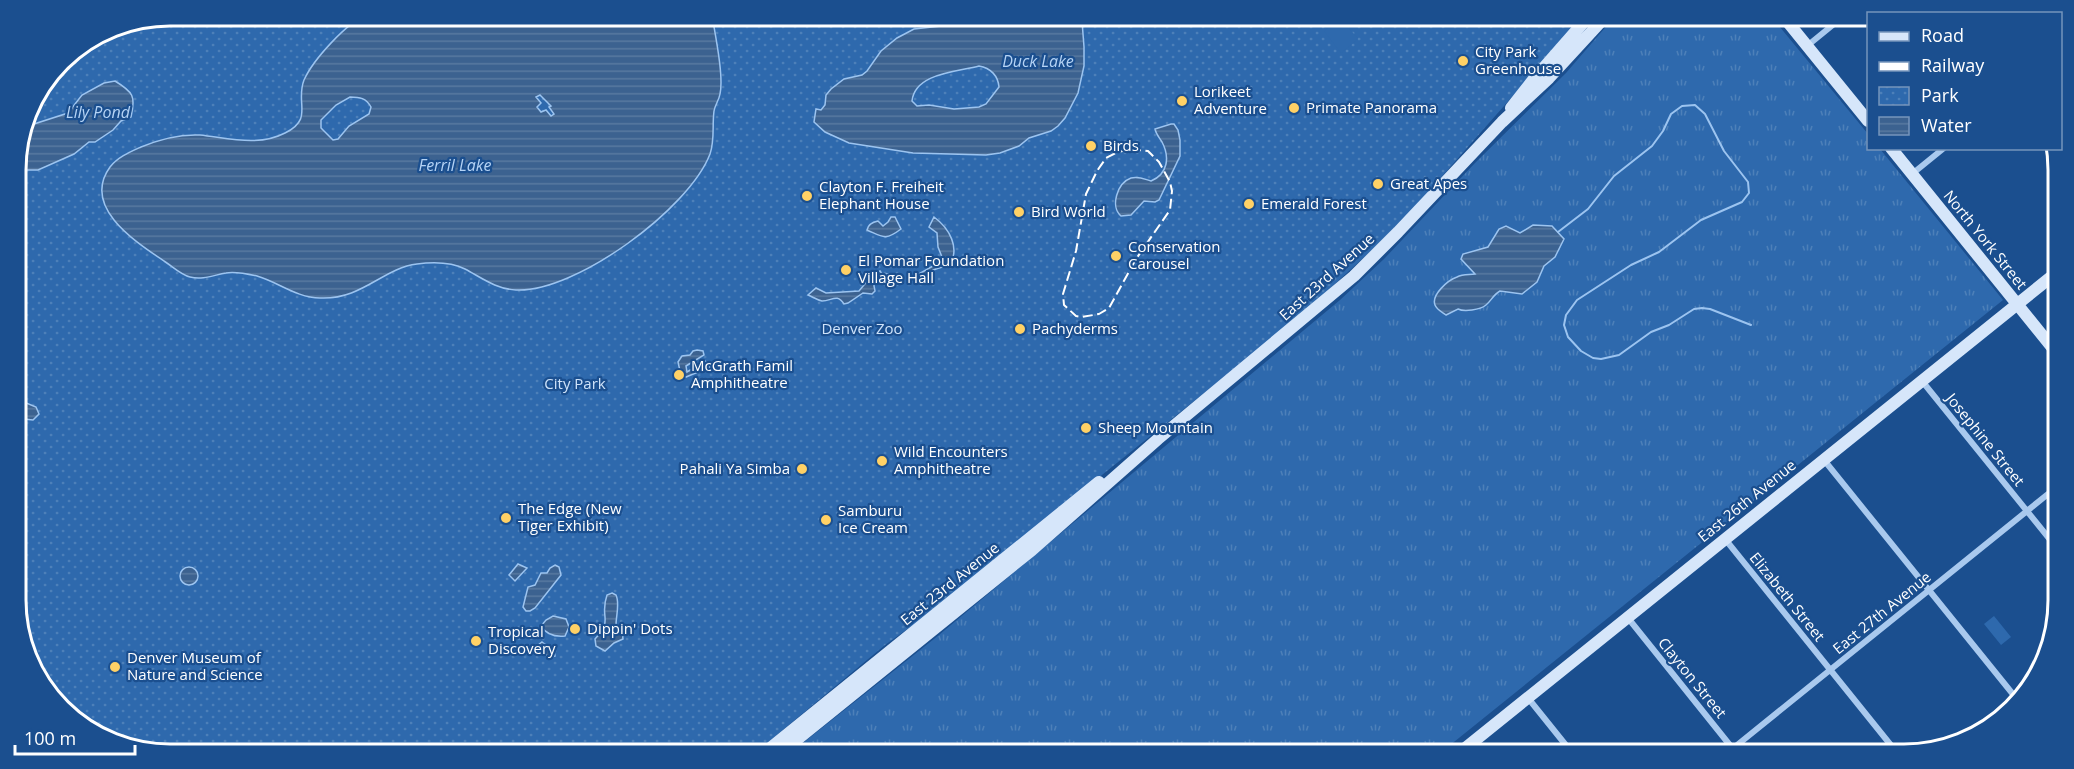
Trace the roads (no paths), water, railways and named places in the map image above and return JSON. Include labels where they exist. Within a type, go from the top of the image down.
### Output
[{"type":"main road","name":"East 23rd Avenue","points":[[1502,122],[1524,90],[1580,26]]},
{"type":"main road","name":"East 23rd Avenue","points":[[776,744],[1074,502],[1158,439],[1354,276],[1502,122],[1543,85],[1597,26]]},
{"type":"main road","points":[[1791,26],[1867,119]]},
{"type":"main road","name":"North York Street","points":[[1893,150],[2048,342]]},
{"type":"main road","name":"East 26th Avenue","points":[[1471,743],[2048,279]]},
{"type":"main road","name":"East 23rd Avenue","points":[[792,744],[1032,550],[1158,439]]},
{"type":"street","points":[[1807,46],[1832,26]]},
{"type":"street","points":[[1912,174],[1942,150]]},
{"type":"street","name":"Josephine Street","points":[[1922,380],[2048,537]]},
{"type":"street","points":[[1823,459],[2013,694]]},
{"type":"street","name":"East 27th Avenue","points":[[1744,743],[1830,670],[2048,494]]},
{"type":"street","name":"Elizabeth Street","points":[[1725,538],[1889,743]]},
{"type":"street","name":"Clayton Street","points":[[1627,617],[1729,743]]},
{"type":"street","points":[[1528,697],[1564,743]]},
{"type":"water","name":"Ferril Lake","points":[[349,26],[714,26],[721,86],[714,111],[710,154],[698,176],[679,199],[627,244],[598,263],[568,278],[540,287],[516,290],[502,288],[460,267],[429,263],[393,271],[348,294],[320,298],[295,293],[265,279],[246,274],[230,272],[195,278],[177,270],[140,244],[116,222],[102,196],[103,182],[110,167],[117,160],[148,144],[177,136],[200,135],[254,141],[275,137],[294,128],[301,116],[304,80],[315,62]],"holes":[[[540,95],[551,106],[549,107],[554,114],[551,116],[546,110],[541,112],[537,107],[541,103],[536,97]],[[350,97],[360,98],[371,107],[369,114],[349,126],[338,139],[333,140],[321,128],[321,120],[336,105]]]},
{"type":"water","name":"Duck Lake","points":[[941,26],[1082,26],[1084,66],[1078,93],[1065,118],[1051,131],[1029,138],[1019,146],[986,155],[913,153],[849,143],[825,132],[814,122],[816,109],[821,110],[825,105],[826,95],[831,89],[844,79],[862,75],[881,51],[897,38],[914,29]],"holes":[[[979,66],[993,73],[999,87],[986,104],[979,107],[954,109],[929,105],[917,106],[912,101],[921,85],[938,75]]]},
{"type":"water","name":"Lily Pond","points":[[115,81],[132,95],[131,117],[121,121],[113,130],[95,142],[89,142],[74,154],[38,170],[26,169],[32,125],[68,113],[82,95],[104,83]]},
{"type":"water","points":[[1174,124],[1178,130],[1180,156],[1159,200],[1144,201],[1131,215],[1121,216],[1116,207],[1116,201],[1122,185],[1134,177],[1151,181],[1164,170],[1167,159],[1165,148],[1155,129]]},
{"type":"water","points":[[891,217],[895,217],[901,229],[891,235],[881,236],[867,230],[871,224],[878,221],[883,226]]},
{"type":"water","points":[[934,217],[949,233],[954,252],[949,266],[928,273],[919,282],[924,276],[919,274],[940,262],[942,257],[938,247],[937,233],[929,227]]},
{"type":"water","points":[[1533,225],[1552,226],[1564,239],[1555,257],[1544,266],[1537,282],[1522,294],[1500,291],[1486,305],[1476,309],[1458,309],[1446,315],[1437,308],[1435,297],[1445,285],[1459,276],[1475,274],[1461,259],[1463,254],[1488,247],[1499,229],[1506,226],[1520,233]]},
{"type":"water","points":[[880,271],[882,274],[889,274],[885,280],[879,277],[875,280],[875,291],[872,294],[863,293],[848,303],[844,304],[837,298],[822,301],[808,295],[816,288],[826,293],[859,291],[873,274]]},
{"type":"water","points":[[697,350],[703,351],[704,355],[686,366],[687,372],[705,361],[710,367],[686,377],[680,371],[678,362],[682,356],[690,355]]},
{"type":"water","points":[[26,403],[36,407],[39,414],[33,420],[26,419]]},
{"type":"water","points":[[518,564],[527,568],[515,581],[509,575]]},
{"type":"water","points":[[555,565],[559,567],[561,575],[535,608],[526,611],[523,607],[528,587],[535,585],[541,573],[547,573]]},
{"type":"water","points":[[185,567],[193,567],[198,572],[196,583],[185,585],[180,580],[180,572]]},
{"type":"water","points":[[612,593],[617,598],[616,625],[622,630],[623,639],[605,651],[596,646],[595,639],[604,627],[605,603],[607,595]]},
{"type":"water","points":[[553,616],[566,619],[569,627],[565,636],[551,634],[541,626]]},
{"type":"water","points":[[542,642],[554,651],[555,656],[549,658],[538,645]]},
{"type":"waterway","points":[[1558,232],[1588,209],[1614,176],[1652,146],[1663,131],[1671,114],[1682,106],[1695,105],[1705,114],[1724,151],[1748,182],[1749,193],[1742,202],[1701,220],[1659,252],[1631,265],[1577,300],[1566,315],[1564,325],[1568,337],[1581,351],[1593,358],[1601,359],[1619,355],[1651,332],[1669,325],[1694,309],[1710,309],[1751,325]]},
{"type":"railway","points":[[1131,149],[1148,151],[1159,162],[1170,182],[1172,191],[1170,210],[1136,259],[1109,308],[1099,314],[1076,316],[1064,305],[1063,294],[1076,251],[1086,194],[1106,158],[1131,149]]},
{"type":"place","name":"City Park Greenhouse","points":[[1463,61]]},
{"type":"place","name":"Lorikeet Adventure","points":[[1182,101]]},
{"type":"place","name":"Primate Panorama","points":[[1294,108]]},
{"type":"place","name":"Birds","points":[[1091,146]]},
{"type":"place","name":"Great Apes","points":[[1378,184]]},
{"type":"place","name":"Clayton F. Freiheit Elephant House","points":[[807,196]]},
{"type":"place","name":"Emerald Forest","points":[[1249,204]]},
{"type":"place","name":"Bird World","points":[[1019,212]]},
{"type":"place","name":"Conservation Carousel","points":[[1116,256]]},
{"type":"place","name":"El Pomar Foundation Village Hall","points":[[846,270]]},
{"type":"place","name":"Pachyderms","points":[[1020,329]]},
{"type":"place","name":"McGrath Famil Amphitheatre","points":[[679,375]]},
{"type":"place","name":"Sheep Mountain","points":[[1086,428]]},
{"type":"place","name":"Wild Encounters Amphitheatre","points":[[882,461]]},
{"type":"place","name":"Pahali Ya Simba","points":[[802,469]]},
{"type":"place","name":"The Edge (New Tiger Exhibit)","points":[[506,518]]},
{"type":"place","name":"Samburu Ice Cream","points":[[826,520]]},
{"type":"place","name":"Dippin' Dots","points":[[575,629]]},
{"type":"place","name":"Tropical Discovery","points":[[476,641]]},
{"type":"place","name":"Denver Museum of Nature and Science","points":[[115,667]]},
{"type":"park label","name":"Denver Zoo","points":[[862,329]]},
{"type":"park label","name":"City Park","points":[[575,384]]}]
